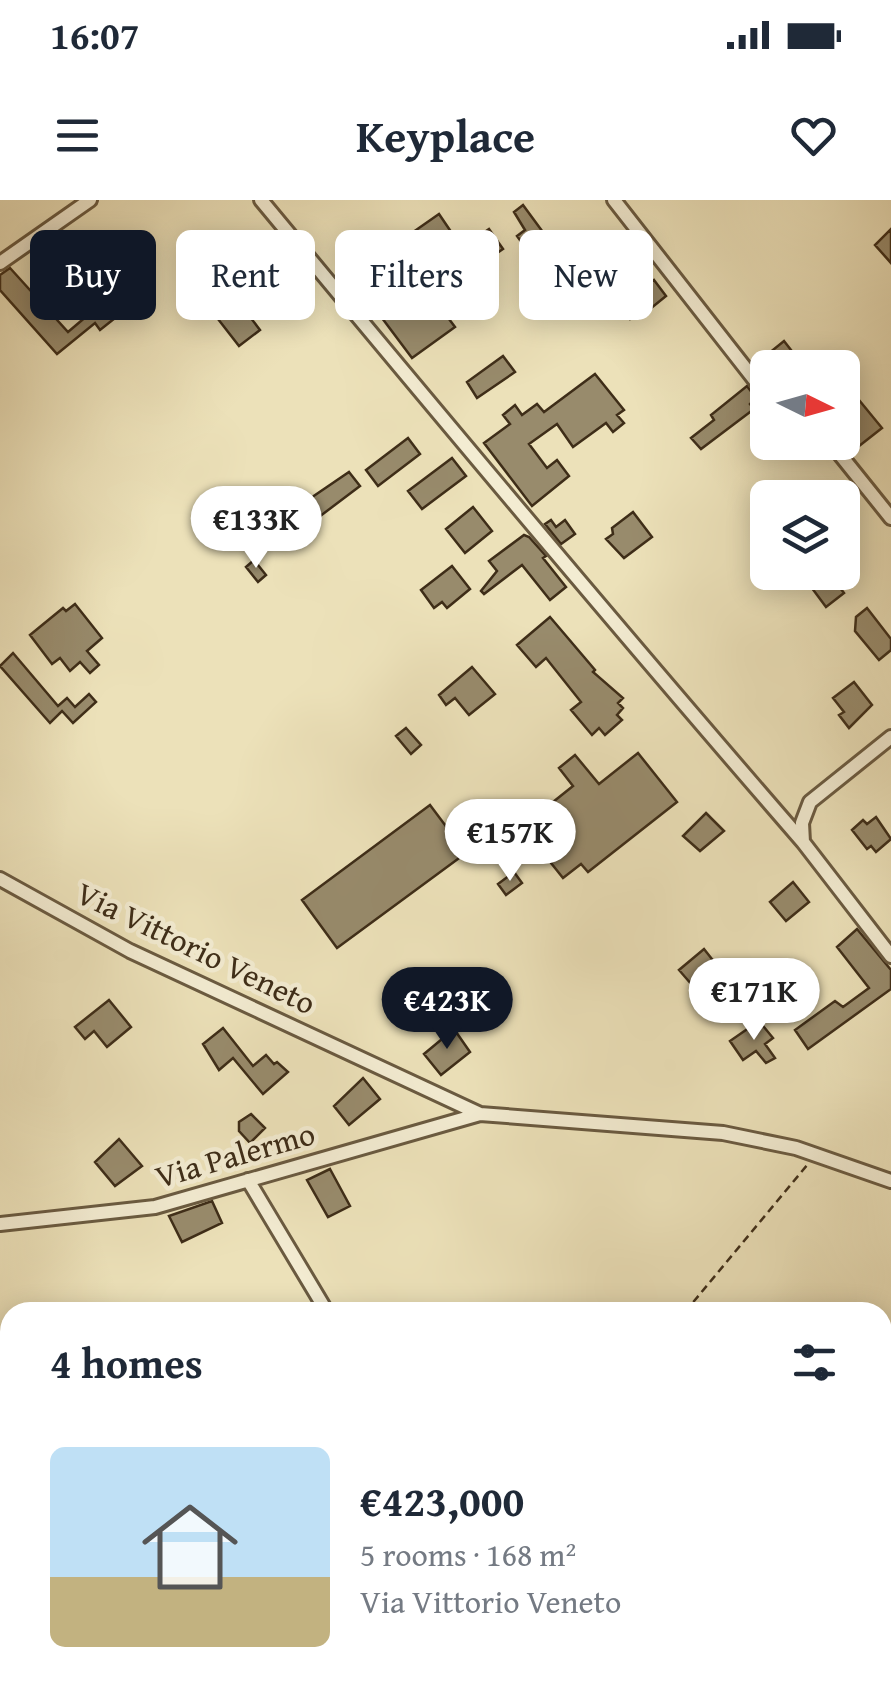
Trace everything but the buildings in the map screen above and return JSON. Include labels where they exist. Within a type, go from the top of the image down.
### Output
[{"type":"street","points":[[0,263],[90,200]]},
{"type":"street","points":[[261,200],[586,592],[803,842],[891,956]]},
{"type":"street","points":[[614,200],[750,374]]},
{"type":"street","points":[[844,460],[891,518]]},
{"type":"street","points":[[803,842],[802,823],[810,802],[891,737]]},
{"type":"street","name":"Via Vittorio Veneto","points":[[0,879],[130,951],[480,1114],[722,1134],[816,1155],[891,1182]]},
{"type":"street","name":"Via Palermo","points":[[0,1224],[155,1207],[480,1114]]},
{"type":"street","points":[[248,1180],[321,1302]]},
{"type":"path","points":[[693,1302],[816,1155]]}]
